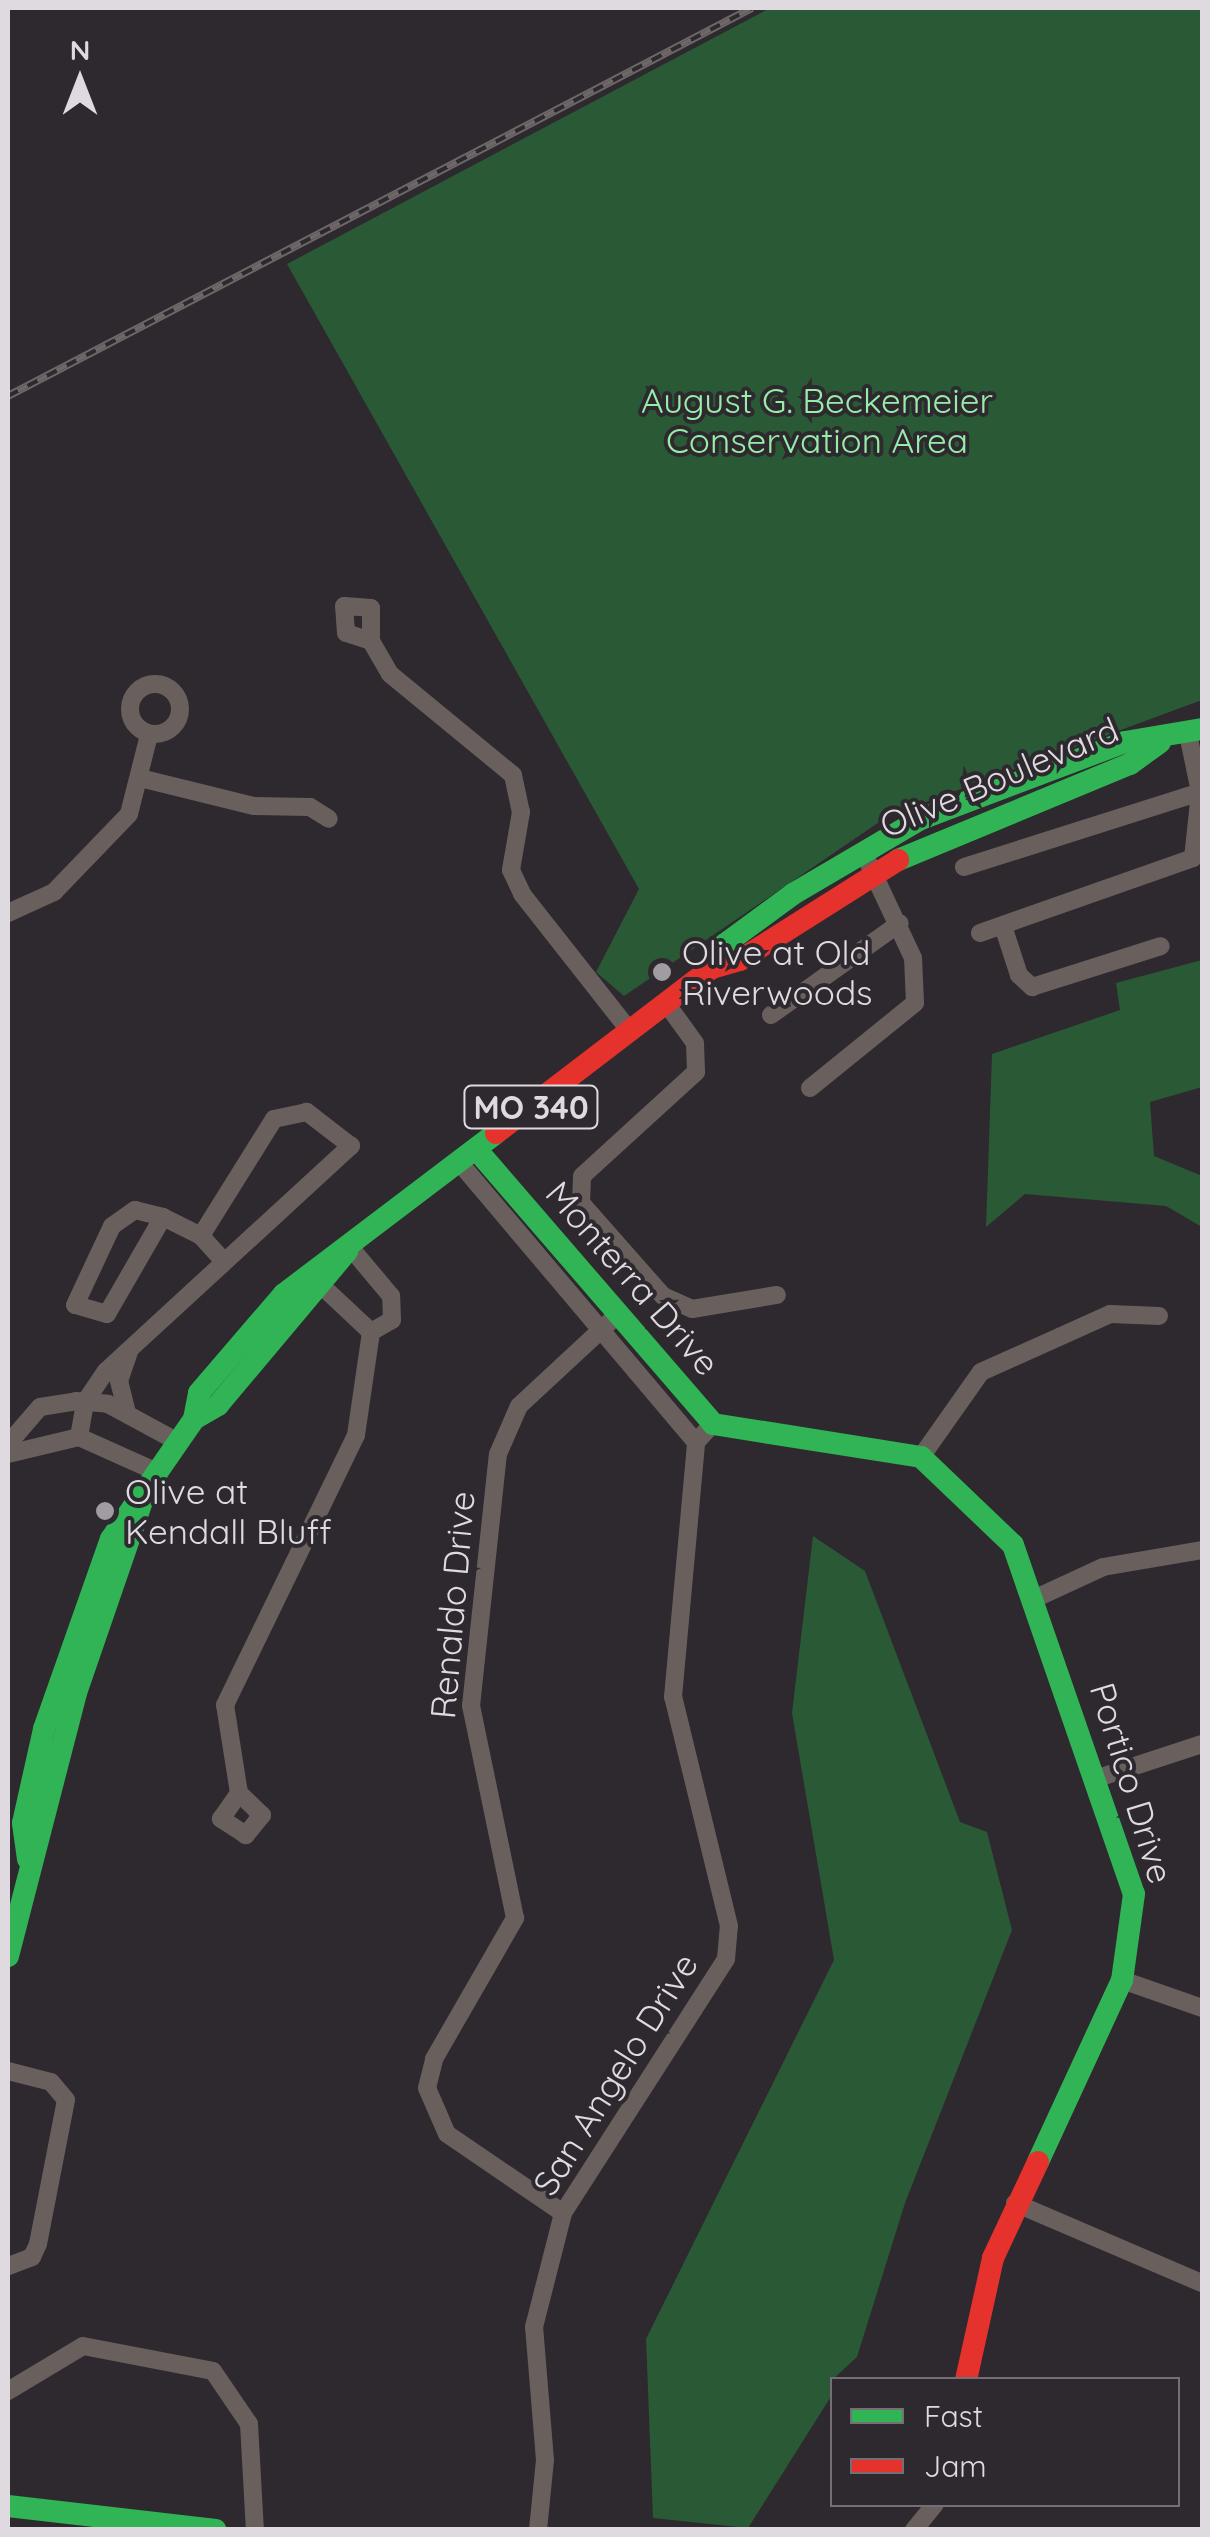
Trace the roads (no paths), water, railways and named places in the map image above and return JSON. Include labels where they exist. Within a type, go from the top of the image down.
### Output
[{"type":"main road","name":"Olive Boulevard","points":[[8,1956],[28,1859],[46,1827],[76,1694],[144,1517],[153,1480],[194,1419],[199,1392],[255,1325],[309,1270],[350,1247],[712,968],[740,960],[867,861],[1130,764],[1160,742],[1195,731]]},
{"type":"main road","name":"Monterra Drive","points":[[468,1155],[609,1322],[713,1424],[921,1457]]},
{"type":"main road","name":"Olive Boulevard","points":[[194,1419],[218,1406],[323,1287],[350,1247]]},
{"type":"main road","name":"Portico Drive","points":[[921,1457],[1013,1545],[1036,1598],[1134,1894],[1122,1980],[1015,2204],[975,2312],[966,2377]]},
{"type":"main road","points":[[8,2506],[55,2521],[216,2530]]},
{"type":"street","points":[[371,641],[390,674],[513,775],[521,812],[511,870],[522,894],[630,1030]]},
{"type":"street","points":[[980,934],[1181,867],[1198,842],[1200,792],[1195,731]]},
{"type":"street","points":[[8,913],[54,892],[116,830],[140,778],[149,735]]},
{"type":"street","points":[[140,778],[254,806],[310,807],[329,819]]},
{"type":"street","points":[[964,867],[1200,792]]},
{"type":"street","points":[[810,1088],[915,1002],[900,922],[867,861]]},
{"type":"street","points":[[772,1015],[900,922]]},
{"type":"street","points":[[1003,926],[1018,975],[1032,987],[1161,946]]},
{"type":"street","points":[[666,1003],[694,1043],[696,1072],[582,1176],[581,1203],[663,1296],[692,1309],[777,1295]]},
{"type":"street","points":[[79,1436],[85,1402],[130,1349],[222,1259],[351,1146],[344,1136],[307,1112],[274,1118],[201,1236]]},
{"type":"street","points":[[162,1217],[107,1314],[75,1305],[123,1214],[162,1217],[201,1236],[222,1259]]},
{"type":"street","points":[[350,1247],[394,1306],[387,1326],[371,1332]]},
{"type":"street","points":[[323,1287],[371,1332]]},
{"type":"street","points":[[921,1457],[981,1372],[1110,1314],[1159,1316]]},
{"type":"street","name":"Monterra Drive","points":[[609,1322],[696,1442]]},
{"type":"street","name":"Renaldo Drive","points":[[562,2213],[446,2134],[427,2088],[434,2059],[515,1918],[471,1706],[498,1454],[518,1406],[609,1322]]},
{"type":"street","points":[[239,1793],[225,1705],[356,1435],[371,1332]]},
{"type":"street","points":[[127,1414],[120,1381],[130,1349]]},
{"type":"street","points":[[8,1444],[40,1407],[85,1402],[127,1414],[178,1442]]},
{"type":"street","points":[[696,1442],[713,1424]]},
{"type":"street","points":[[8,1454],[79,1436],[153,1480]]},
{"type":"street","name":"San Angelo Drive","points":[[538,2530],[545,2460],[534,2327],[562,2213],[726,1959],[729,1926],[674,1723],[696,1442]]},
{"type":"street","points":[[1036,1598],[1103,1566],[1202,1550]]},
{"type":"street","points":[[1098,1778],[1202,1744]]},
{"type":"street","points":[[1122,1980],[1202,2008]]},
{"type":"street","points":[[8,2071],[52,2082],[66,2100],[38,2244],[32,2257],[8,2266]]},
{"type":"street","points":[[1015,2204],[1202,2283]]},
{"type":"street","points":[[8,2391],[82,2346],[213,2371],[248,2424],[255,2530]]},
{"type":"street","points":[[914,2530],[933,2507]]},
{"type":"railway","points":[[8,396],[752,8]]},
{"type":"place","name":"Olive at Old Riverwoods","points":[[662,972]]},
{"type":"place","name":"Olive at Kendall Bluff","points":[[105,1511]]},
{"type":"park label","name":"August G. Beckemeier Conservation Area","points":[[817,420]]}]
